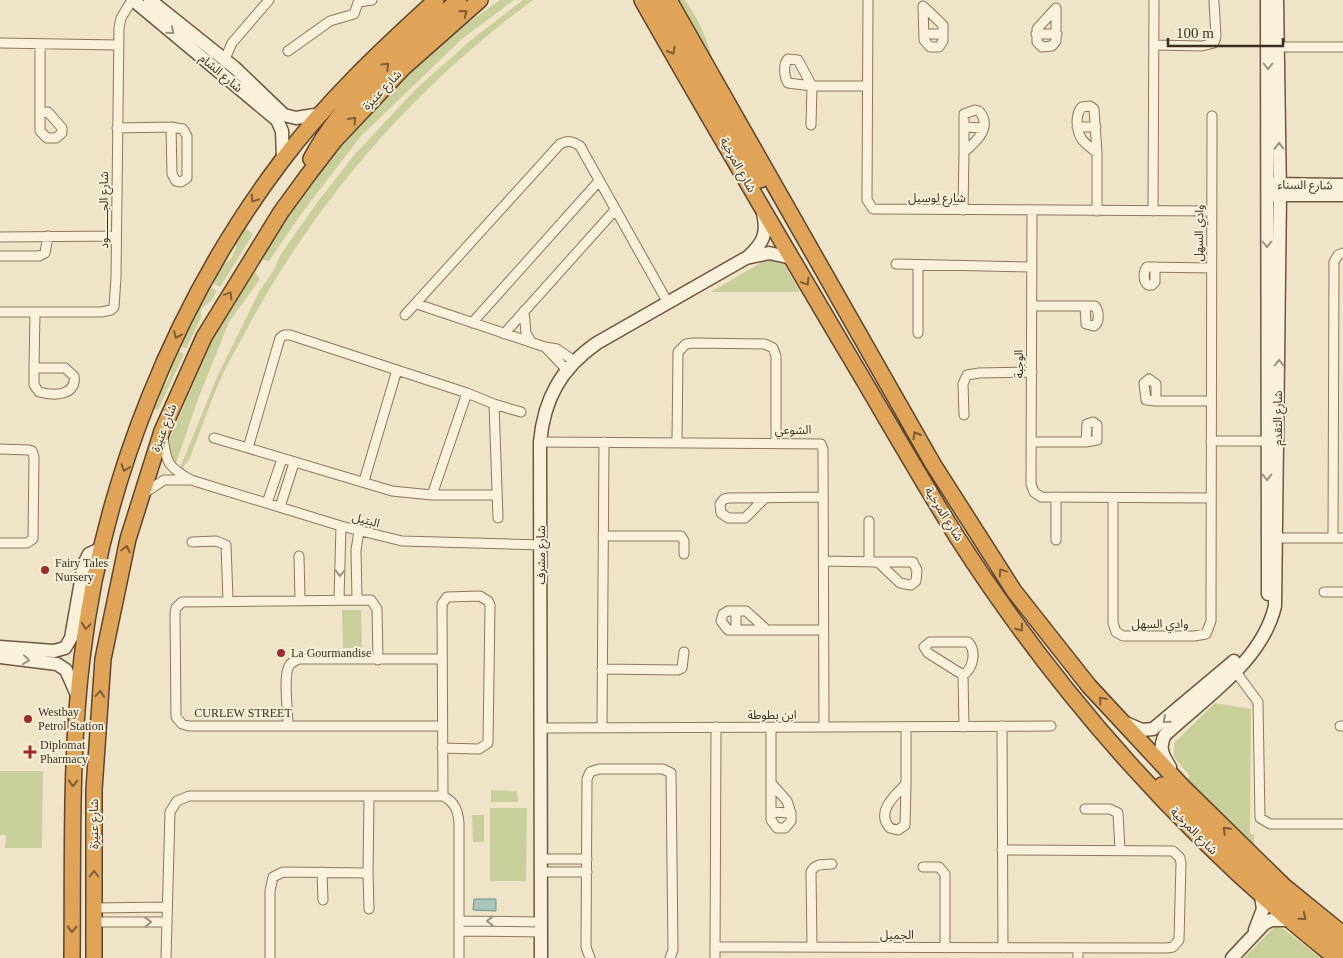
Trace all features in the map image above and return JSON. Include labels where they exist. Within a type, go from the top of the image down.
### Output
[{"type":"highway","name":"شارع عنيزة","points":[[72,958],[73,797],[78,697],[91,593],[100,549],[138,430],[181,325],[224,246],[283,159],[321,114],[368,64],[436,0]]},
{"type":"highway","points":[[308,175],[311,159],[318,146],[350,105],[409,44],[459,0]]},
{"type":"highway","name":"شارع عنيزة","points":[[94,958],[94,790],[103,659],[128,539],[162,431],[204,337],[281,212],[308,175],[366,106],[403,68],[480,0]]},
{"type":"highway","name":"شارع المرخية","points":[[642,0],[762,208],[958,539],[1053,672],[1168,806],[1261,896],[1336,958]]},
{"type":"highway","points":[[655,0],[761,181],[780,210],[798,231]]},
{"type":"highway","name":"شارع المرخية","points":[[669,0],[755,149],[798,231],[933,464],[982,543],[1060,652],[1182,786],[1284,886],[1343,934]]},
{"type":"highway","points":[[1124,756],[1142,766],[1270,888],[1343,949]]},
{"type":"street","name":"شارع الجــــــــود","points":[[0,312],[110,310],[116,297],[118,45],[121,18],[132,0]]},
{"type":"street","name":"شارع الشام","points":[[132,0],[286,121]]},
{"type":"street","name":"شارع الشام","points":[[150,0],[220,56],[284,115],[286,121]]},
{"type":"street","points":[[220,56],[227,41],[262,0]]},
{"type":"street","points":[[220,56],[269,0]]},
{"type":"street","points":[[288,51],[330,21],[354,14],[359,1],[372,0]]},
{"type":"street","name":"شارع لوسيل","points":[[868,0],[867,200],[871,207],[877,210],[1212,210]]},
{"type":"street","points":[[1153,211],[1154,0]]},
{"type":"street","name":"شارع التقدم","points":[[1267,0],[1273,47]]},
{"type":"street","name":"شارع التقدم","points":[[1120,720],[1142,730],[1153,729],[1255,650],[1273,618],[1276,595],[1272,538],[1273,47],[1277,0]]},
{"type":"street","points":[[1154,45],[1202,46],[1214,43],[1216,36],[1214,2]]},
{"type":"street","points":[[923,3],[942,23],[943,34],[924,34],[923,3]]},
{"type":"street","points":[[1056,4],[1057,34],[1055,44],[1049,47],[1039,45],[1036,34],[1039,25],[1056,4]]},
{"type":"street","points":[[1036,34],[1057,34]]},
{"type":"street","points":[[0,43],[118,45]]},
{"type":"street","points":[[40,44],[40,113]]},
{"type":"street","points":[[1273,47],[1343,47]]},
{"type":"street","points":[[811,125],[812,86],[867,86]]},
{"type":"street","points":[[1097,153],[1079,138],[1077,127],[1078,112],[1086,106],[1096,112],[1097,153],[1097,211]]},
{"type":"street","points":[[963,210],[964,114],[975,110],[982,114],[983,128],[981,137],[964,152]]},
{"type":"street","points":[[283,159],[286,121],[321,114]]},
{"type":"street","name":"وادي السهل","points":[[1113,498],[1114,629],[1123,636],[1194,636],[1206,634],[1210,627],[1212,116]]},
{"type":"street","points":[[964,127],[983,128]]},
{"type":"street","points":[[1077,127],[1096,127]]},
{"type":"street","points":[[117,128],[171,128],[183,129],[188,136],[187,174],[184,181],[180,182],[176,181],[172,174],[171,128]]},
{"type":"street","points":[[405,315],[417,304],[560,144],[566,141],[574,142],[580,146],[668,302]]},
{"type":"street","points":[[472,323],[600,181]]},
{"type":"street","name":"شارع السناء","points":[[1273,190],[1343,185]]},
{"type":"street","name":"شارع السناء","points":[[1273,190],[1343,195]]},
{"type":"street","name":"شارع مشرف","points":[[541,958],[540,442],[542,425],[550,397],[570,365],[597,343],[746,258],[763,241],[766,233],[762,208]]},
{"type":"street","points":[[504,334],[615,210]]},
{"type":"street","name":"الوجبة","points":[[1032,210],[1032,489],[1037,495],[1056,497],[1210,498]]},
{"type":"street","points":[[0,256],[39,256],[45,253],[48,236]]},
{"type":"street","points":[[0,238],[116,236]]},
{"type":"street","name":"شارع مشرف","points":[[746,258],[769,253],[792,258]]},
{"type":"street","points":[[1333,538],[1339,442],[1338,307],[1334,262],[1338,255],[1343,253]]},
{"type":"street","points":[[896,264],[1032,267]]},
{"type":"street","points":[[918,265],[918,333]]},
{"type":"street","points":[[1155,267],[1211,268]]},
{"type":"street","points":[[417,304],[545,347],[570,365]]},
{"type":"street","points":[[1032,306],[1085,306]]},
{"type":"street","points":[[524,311],[526,333],[532,343]]},
{"type":"street","points":[[34,368],[65,368],[74,376],[74,384],[71,391],[64,394],[39,392],[34,385],[34,368],[35,312]]},
{"type":"street","points":[[248,448],[278,343],[284,335],[290,335],[521,412]]},
{"type":"street","points":[[677,442],[678,352],[686,344],[765,344],[773,348],[776,356],[776,442]]},
{"type":"street","points":[[364,482],[397,370]]},
{"type":"street","points":[[964,416],[963,384],[967,375],[1032,372]]},
{"type":"street","points":[[432,495],[467,393]]},
{"type":"street","points":[[1156,401],[1211,401]]},
{"type":"street","points":[[494,404],[498,518]]},
{"type":"street","name":"البتيل","points":[[162,431],[165,454],[170,467],[191,480],[341,526],[402,541],[541,545]]},
{"type":"street","points":[[214,438],[294,463],[392,490],[432,495],[497,495]]},
{"type":"street","points":[[1211,441],[1272,441]]},
{"type":"street","name":"الشوعي","points":[[540,442],[776,442],[821,444],[823,449],[824,497],[824,727]]},
{"type":"street","points":[[602,728],[604,442]]},
{"type":"street","points":[[1031,442],[1086,442]]},
{"type":"street","points":[[0,449],[29,450],[32,451],[34,457],[33,539],[27,543],[0,543]]},
{"type":"street","points":[[267,503],[282,459]]},
{"type":"street","points":[[280,507],[294,463]]},
{"type":"street","name":"البتيل","points":[[141,497],[154,485],[164,480],[191,480]]},
{"type":"street","points":[[765,498],[745,518],[728,518],[721,513],[720,504],[724,498],[824,497]]},
{"type":"street","points":[[1056,497],[1056,540]]},
{"type":"street","points":[[824,561],[873,561],[869,521]]},
{"type":"street","points":[[339,599],[341,526]]},
{"type":"street","points":[[357,599],[356,550],[358,531]]},
{"type":"street","points":[[603,536],[681,536],[684,541],[684,554]]},
{"type":"street","points":[[1272,538],[1343,538]]},
{"type":"street","points":[[192,542],[216,542],[226,545],[228,600]]},
{"type":"street","points":[[341,547],[348,553],[356,550]]},
{"type":"street","points":[[0,647],[54,651],[65,648],[71,638],[84,564],[89,554],[100,549]]},
{"type":"street","points":[[299,556],[300,600]]},
{"type":"street","points":[[1324,592],[1343,592]]},
{"type":"street","points":[[442,748],[479,749],[488,743],[490,605],[485,598],[453,596],[444,600],[442,659],[442,748],[443,796]]},
{"type":"street","name":"CURLEW STREET","points":[[378,660],[376,604],[371,600],[228,600],[182,602],[176,608],[176,717],[182,724],[189,726],[442,726]]},
{"type":"street","points":[[767,630],[749,614],[736,611],[723,614],[721,621],[728,630],[767,630],[823,630]]},
{"type":"street","points":[[736,611],[736,630]]},
{"type":"street","points":[[934,642],[968,642],[972,648],[972,664],[970,670],[963,675],[928,653],[925,645],[934,642]]},
{"type":"street","points":[[602,668],[678,670],[682,668],[684,652]]},
{"type":"street","points":[[0,657],[57,664],[66,670],[78,697]]},
{"type":"street","points":[[288,725],[287,674],[290,664],[299,659],[442,659]]},
{"type":"street","points":[[1233,668],[1258,702],[1259,806],[1262,820],[1270,824],[1343,824]]},
{"type":"street","name":"شارع التقدم","points":[[1182,786],[1162,754],[1163,739],[1233,668]]},
{"type":"street","points":[[963,675],[964,726]]},
{"type":"street","points":[[1002,726],[1003,948]]},
{"type":"street","name":"ابن بطوطة","points":[[542,728],[1051,726]]},
{"type":"street","points":[[715,958],[716,727]]},
{"type":"street","points":[[771,783],[787,801],[792,813],[789,825],[781,829],[773,825],[771,812],[771,783],[772,727]]},
{"type":"street","points":[[906,727],[907,815],[904,825],[898,830],[890,828],[886,820],[886,806],[906,784]]},
{"type":"street","points":[[590,958],[586,947],[587,779],[590,772],[599,769],[663,769],[670,772],[673,950],[670,958]]},
{"type":"street","points":[[166,958],[170,812],[172,806],[182,797],[443,796],[449,799],[458,814],[459,958]]},
{"type":"street","points":[[369,797],[369,909]]},
{"type":"street","points":[[1085,809],[1110,809],[1118,813],[1120,850]]},
{"type":"street","points":[[771,812],[792,813]]},
{"type":"street","name":"الجميل","points":[[715,947],[1167,948],[1172,947],[1179,940],[1181,863],[1177,854],[1167,850],[1002,850]]},
{"type":"street","points":[[542,858],[587,859]]},
{"type":"street","points":[[812,947],[811,872],[813,867],[818,864],[832,864]]},
{"type":"street","points":[[923,867],[939,867],[945,874],[945,948]]},
{"type":"street","points":[[270,958],[270,891],[273,877],[283,872],[368,873]]},
{"type":"street","points":[[322,872],[323,900]]},
{"type":"street","points":[[541,872],[587,872]]},
{"type":"street","points":[[1254,933],[1263,909],[1261,896]]},
{"type":"street","points":[[94,915],[127,908],[166,907]]},
{"type":"street","points":[[127,908],[127,922]]},
{"type":"street","points":[[94,915],[127,922],[166,922]]},
{"type":"street","points":[[1232,958],[1254,933],[1270,920],[1289,920]]},
{"type":"street","points":[[459,926],[541,927]]},
{"type":"street","points":[[1078,948],[1078,958]]},
{"type":"green space","points":[[500,0],[514,0],[462,39],[361,136],[302,213],[269,261],[263,260],[270,243],[287,216],[339,149],[377,105],[417,64],[438,46]]},
{"type":"green space","points":[[523,0],[533,0],[448,70],[373,147],[339,188],[277,277],[249,325],[224,371],[189,460],[183,470],[179,470],[218,375],[259,292],[274,270],[281,254],[319,200],[355,154],[416,89],[471,40]]},
{"type":"green space","points":[[675,0],[685,0],[690,7],[706,38],[713,63]]},
{"type":"green space","points":[[244,227],[253,234],[220,287],[211,282],[218,269],[231,259],[236,248],[236,241]]},
{"type":"green space","points":[[778,258],[784,264],[800,292],[711,292],[767,259]]},
{"type":"green space","points":[[255,272],[260,279],[229,322],[198,399],[175,466],[167,447],[169,441],[220,322]]},
{"type":"green space","points":[[208,286],[217,291],[211,301],[201,309],[201,318],[186,349],[179,345]]},
{"type":"green space","points":[[176,350],[184,354],[158,410],[153,408],[160,390],[166,384],[171,374],[170,365]]},
{"type":"green space","points":[[342,610],[361,610],[362,648],[343,648]]},
{"type":"green space","points":[[1215,703],[1251,709],[1250,834],[1254,834],[1254,848],[1186,779],[1190,776],[1174,757],[1174,743]]},
{"type":"green space","points":[[0,771],[43,771],[42,848],[5,848],[6,835],[0,835]]},
{"type":"green space","points":[[491,790],[517,791],[518,802],[491,802]]},
{"type":"green space","points":[[490,808],[527,808],[526,881],[490,881]]},
{"type":"green space","points":[[472,815],[484,815],[484,842],[473,842]]},
{"type":"green space","points":[[1277,924],[1321,958],[1244,958]]},
{"type":"water","points":[[474,899],[496,899],[496,911],[473,910]]},
{"type":"place","name":"Fairy Tales Nursery","points":[[45,570]]},
{"type":"place","name":"La Gourmandise","points":[[281,653]]},
{"type":"place","name":"Westbay Petrol Station","points":[[28,719]]},
{"type":"place","name":"Diplomat Pharmacy","points":[[30,752]]}]
